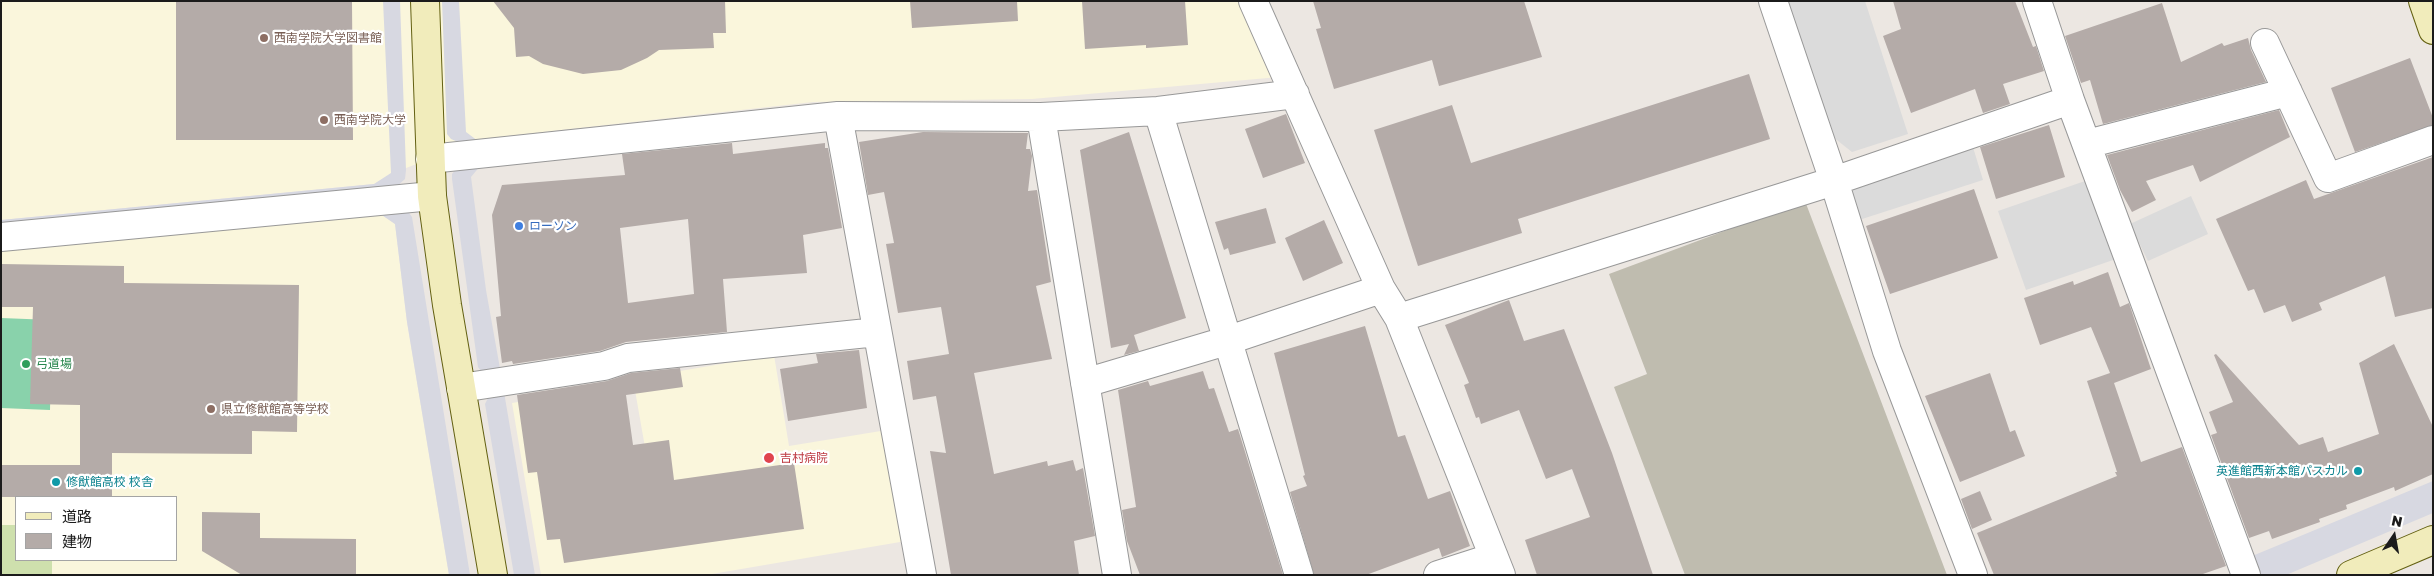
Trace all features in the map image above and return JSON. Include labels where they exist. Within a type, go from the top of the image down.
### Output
[{"type":"street","points":[[425,1],[432,196],[461,388],[493,575]]},
{"type":"street","points":[[1253,1],[1381,289],[1399,318],[1497,566],[1438,575]]},
{"type":"street","points":[[1773,1],[1834,181],[1887,351],[1973,575]]},
{"type":"street","points":[[2037,1],[2070,100],[2246,575]]},
{"type":"street","points":[[2423,1],[2433,30]]},
{"type":"street","points":[[2265,43],[2328,178],[2433,140]]},
{"type":"street","points":[[2087,144],[2288,92]]},
{"type":"street","points":[[430,159],[838,116],[1041,117],[1158,111],[1295,94]]},
{"type":"street","points":[[1399,318],[1834,181],[2070,100]]},
{"type":"street","points":[[1158,111],[1226,341],[1299,575]]},
{"type":"street","points":[[838,116],[922,575]]},
{"type":"street","points":[[1041,117],[1117,575]]},
{"type":"street","points":[[1,237],[432,196]]},
{"type":"street","points":[[1085,383],[1226,341],[1381,289]]},
{"type":"street","points":[[461,388],[604,366],[628,358],[877,332]]},
{"type":"street","points":[[2351,575],[2433,540]]},
{"type":"shaded area","name":"西南学院大学","points":[[1,1],[1239,1],[1279,77],[1032,99],[813,102],[480,139],[391,174],[374,184],[1,220]]},
{"type":"shaded area","points":[[383,1],[400,1],[406,170],[405,179],[395,188],[1,228],[1,220],[374,184],[391,173]]},
{"type":"shaded area","points":[[442,1],[459,1],[466,132],[478,141],[458,142],[451,139],[447,134]]},
{"type":"shaded area","points":[[1788,1],[1865,1],[1908,134],[1852,152],[1833,137]]},
{"type":"shaded area","points":[[1972,144],[1983,180],[1859,220],[1849,189]]},
{"type":"shaded area","points":[[481,165],[471,177],[486,290],[501,374],[484,375],[478,367],[452,179],[452,174],[456,169]]},
{"type":"shaded area","points":[[2088,180],[2116,259],[2026,290],[1998,211]]},
{"type":"shaded area","points":[[2191,196],[2208,234],[2148,261],[2130,224]]},
{"type":"shaded area","points":[[1805,201],[1947,575],[1685,575],[1614,387],[1647,374],[1609,274]]},
{"type":"shaded area","points":[[407,210],[412,217],[470,575],[449,575],[407,322],[395,224],[376,211]]},
{"type":"shaded area","name":"県立修猷館高等学校","points":[[376,211],[395,224],[407,322],[449,575],[1,575],[1,248]]},
{"type":"shaded area","name":"吉村病院","points":[[774,355],[789,446],[887,430],[906,541],[706,575],[541,575],[512,403],[586,391],[649,470],[633,379]]},
{"type":"shaded area","points":[[504,392],[535,575],[514,575],[485,404],[489,396]]},
{"type":"shaded area","points":[[2433,481],[2433,513],[2286,575],[2255,575],[2245,559]]},
{"type":"green space","name":"弓道場","points":[[1,318],[52,320],[50,410],[1,408]]},
{"type":"green space","points":[[1,525],[15,525],[15,561],[52,561],[52,575],[1,575]]},
{"type":"building","name":"西南学院大学図書館","points":[[176,1],[352,1],[353,140],[176,140]]},
{"type":"building","points":[[493,1],[725,1],[726,33],[713,33],[714,48],[659,50],[621,70],[583,74],[543,64],[529,56],[516,57],[514,28]]},
{"type":"building","points":[[910,1],[1017,1],[1018,21],[912,28]]},
{"type":"building","points":[[1082,1],[1185,1],[1188,45],[1146,48],[1146,45],[1085,49]]},
{"type":"building","points":[[1313,1],[1524,1],[1542,57],[1439,86],[1432,60],[1334,89],[1316,29],[1321,28]]},
{"type":"building","points":[[1893,1],[2015,1],[2033,47],[2036,46],[2044,71],[2003,84],[2010,104],[1983,113],[1975,89],[1911,113],[1883,36],[1901,29]]},
{"type":"building","points":[[2162,3],[2181,62],[2222,43],[2224,46],[2248,38],[2251,50],[2266,82],[2103,124],[2090,80],[2081,83],[2065,36]]},
{"type":"building","points":[[2410,58],[2433,118],[2433,125],[2355,152],[2331,88]]},
{"type":"building","points":[[1749,74],[1770,139],[1518,219],[1522,233],[1418,266],[1374,130],[1452,105],[1471,163]]},
{"type":"building","points":[[2279,110],[2290,137],[2200,182],[2193,165],[2146,181],[2156,200],[2132,212],[2120,190],[2107,155]]},
{"type":"building","points":[[1286,114],[1305,163],[1263,178],[1245,129]]},
{"type":"building","points":[[2049,125],[2065,177],[1996,199],[1980,147]]},
{"type":"building","points":[[923,132],[1028,133],[1026,149],[1030,149],[1032,156],[1028,191],[1037,190],[1051,282],[1036,286],[1052,359],[974,373],[994,474],[1047,461],[1048,466],[1073,460],[1076,471],[1083,468],[1095,536],[1074,541],[1079,575],[951,575],[930,451],[946,453],[936,396],[913,400],[907,361],[949,354],[941,307],[898,313],[886,244],[894,243],[884,192],[868,195],[859,142]]},
{"type":"building","points":[[1129,132],[1186,318],[1134,335],[1139,351],[1124,355],[1129,344],[1111,348],[1080,150]]},
{"type":"building","points":[[732,143],[733,154],[825,143],[825,148],[828,148],[842,228],[803,235],[807,273],[723,279],[727,332],[626,342],[600,351],[513,364],[512,361],[502,363],[496,317],[501,316],[492,215],[502,185],[625,175],[622,154]],"holes":[[[688,219],[694,294],[628,303],[620,228]]]},
{"type":"building","points":[[2433,157],[2433,308],[2395,317],[2385,276],[2319,303],[2322,310],[2292,322],[2285,305],[2264,313],[2254,289],[2248,291],[2216,219],[2306,180],[2314,199]]},
{"type":"building","points":[[1974,189],[1998,258],[1890,294],[1866,226]]},
{"type":"building","points":[[1266,208],[1276,243],[1230,255],[1228,248],[1224,250],[1215,222]]},
{"type":"building","points":[[1324,220],[1343,263],[1303,281],[1285,238]]},
{"type":"building","points":[[1,264],[124,266],[124,283],[299,285],[297,432],[252,431],[252,454],[112,453],[112,496],[1,497],[1,465],[80,465],[80,405],[30,404],[33,307],[1,307]]},
{"type":"building","points":[[2108,272],[2120,307],[2129,303],[2151,369],[2114,383],[2141,462],[2182,447],[2226,566],[2200,575],[1994,575],[1977,533],[2117,476],[2087,381],[2110,373],[2091,327],[2040,345],[2024,298],[2073,281],[2074,285]]},
{"type":"building","points":[[1509,300],[1524,341],[1564,329],[1612,453],[1653,575],[1537,575],[1525,540],[1590,517],[1572,469],[1546,479],[1519,410],[1481,424],[1479,417],[1476,418],[1464,385],[1469,383],[1445,325]]},
{"type":"building","points":[[1365,326],[1398,437],[1405,435],[1428,499],[1450,491],[1470,546],[1442,557],[1439,548],[1366,575],[1314,575],[1290,492],[1307,486],[1274,353]]},
{"type":"building","points":[[2394,344],[2433,427],[2433,474],[2395,491],[2394,487],[2346,505],[2347,509],[2319,519],[2320,522],[2272,539],[2269,531],[2249,538],[2211,435],[2217,433],[2209,412],[2233,402],[2214,355],[2216,354],[2299,445],[2323,437],[2328,452],[2379,434],[2359,363]]},
{"type":"building","points":[[859,350],[867,408],[788,421],[780,369],[818,363],[816,354]]},
{"type":"building","points":[[680,368],[683,387],[626,395],[633,445],[669,440],[674,480],[794,463],[804,529],[564,563],[560,539],[547,540],[537,472],[528,473],[517,395],[607,381],[631,373]]},
{"type":"building","points":[[1203,371],[1209,389],[1214,388],[1229,432],[1238,429],[1283,575],[1140,575],[1127,541],[1122,510],[1136,507],[1118,390],[1148,381],[1150,386]]},
{"type":"building","points":[[1990,373],[2010,432],[2015,430],[2025,456],[1960,482],[1925,396]]},
{"type":"building","points":[[1980,491],[1992,520],[1972,529],[1961,499]]},
{"type":"building","points":[[202,512],[260,513],[260,538],[356,539],[356,575],[242,575],[202,551]]},
{"type":"place","name":"西南学院大学図書館","points":[[264,38]]},
{"type":"place","name":"西南学院大学","points":[[324,120]]},
{"type":"place","name":"ローソン","points":[[519,226]]},
{"type":"place","name":"弓道場","points":[[26,364]]},
{"type":"place","name":"県立修猷館高等学校","points":[[211,409]]},
{"type":"place","name":"吉村病院","points":[[769,458]]},
{"type":"place","name":"英進館西新本館パスカル","points":[[2358,471]]},
{"type":"place","name":"修猷館高校 校舎","points":[[56,482]]}]
